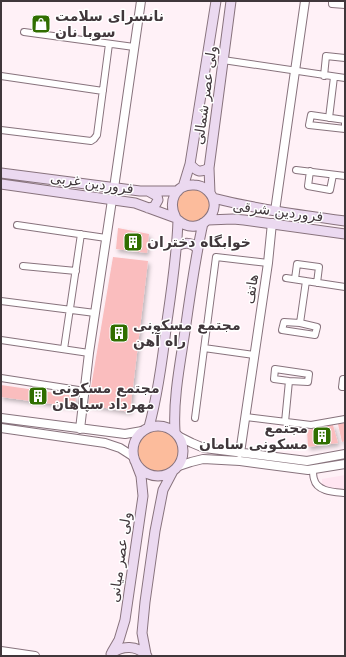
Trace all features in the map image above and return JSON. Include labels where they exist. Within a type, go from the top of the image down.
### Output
[{"type":"main road","name":"ولی عصر شمالی","points":[[180,189],[190,164],[216,1]]},
{"type":"main road","name":"ولی عصر شمالی","points":[[211,195],[209,168],[231,1]]},
{"type":"main road","points":[[190,164],[198,171],[203,171],[209,168]]},
{"type":"main road","name":"فروردین غربی","points":[[1,173],[140,191],[180,189]]},
{"type":"main road","name":"فروردین غربی","points":[[1,184],[135,204],[177,219]]},
{"type":"main road","points":[[146,429],[153,412],[165,340],[177,246],[177,219],[172,207],[172,201],[180,189],[194,184],[205,188],[211,195],[214,210],[206,222],[197,248],[174,408],[177,434]]},
{"type":"main road","points":[[148,191],[157,196],[158,200],[154,207],[148,208]]},
{"type":"main road","name":"فروردین شرقی","points":[[211,195],[236,204],[345,221]]},
{"type":"main road","points":[[233,219],[230,210],[236,204]]},
{"type":"main road","points":[[177,219],[186,225],[192,226],[198,226],[206,222]]},
{"type":"main road","name":"فروردین شرقی","points":[[206,222],[233,219],[272,223],[345,234]]},
{"type":"main road","points":[[177,246],[188,243],[197,248]]},
{"type":"main road","points":[[146,655],[142,633],[145,602],[162,490],[176,469],[182,459],[184,451],[183,444],[177,434],[167,427],[158,425],[146,429],[138,436],[134,443],[133,450],[135,460],[142,470],[157,476],[165,475],[176,469]]},
{"type":"main road","name":"ولی عصر میانی","points":[[110,654],[119,640],[125,620],[143,496],[141,476],[135,460]]},
{"type":"main road","points":[[110,654],[118,649],[133,647],[146,655]]},
{"type":"street","points":[[114,188],[141,1]]},
{"type":"street","points":[[275,211],[305,1]]},
{"type":"street","points":[[332,1],[332,4],[345,5]]},
{"type":"street","points":[[24,32],[134,46]]},
{"type":"street","points":[[1,130],[91,141],[94,139],[97,135],[109,44]]},
{"type":"street","points":[[324,76],[326,56],[345,58]]},
{"type":"street","points":[[224,60],[345,78]]},
{"type":"street","points":[[1,76],[103,91]]},
{"type":"street","points":[[329,118],[334,77]]},
{"type":"street","points":[[310,116],[329,118],[345,120],[345,129],[309,125],[310,116]]},
{"type":"street","points":[[296,170],[345,176]]},
{"type":"street","points":[[310,172],[308,186],[330,190],[333,175]]},
{"type":"street","points":[[80,429],[89,353],[112,200]]},
{"type":"street","name":"هاتف","points":[[240,453],[268,263],[272,223]]},
{"type":"street","points":[[17,225],[106,238]]},
{"type":"street","points":[[64,349],[81,234]]},
{"type":"street","points":[[195,418],[216,257],[268,263]]},
{"type":"street","points":[[295,280],[297,264],[319,267],[317,283]]},
{"type":"street","points":[[23,266],[76,272]]},
{"type":"street","points":[[286,278],[345,287]]},
{"type":"street","points":[[300,323],[306,281]]},
{"type":"street","points":[[1,301],[95,313]]},
{"type":"street","points":[[284,322],[300,323],[317,327],[315,335],[282,330],[284,322]]},
{"type":"street","points":[[1,340],[89,353]]},
{"type":"street","points":[[204,348],[254,355]]},
{"type":"street","points":[[275,369],[309,374],[308,382],[289,381],[274,379],[275,369]]},
{"type":"street","points":[[1,378],[85,391]]},
{"type":"street","points":[[345,379],[343,379],[342,387],[345,387]]},
{"type":"street","points":[[285,422],[289,381]]},
{"type":"street","points":[[246,416],[311,424],[345,419]]},
{"type":"street","points":[[1,418],[125,434],[146,429]]},
{"type":"street","points":[[1,428],[105,443],[120,448],[135,460]]},
{"type":"street","points":[[177,434],[204,448],[307,461],[345,454]]},
{"type":"street","points":[[176,469],[190,462],[202,459],[240,461],[308,470],[345,464]]},
{"type":"street","points":[[313,469],[314,479],[317,486],[324,490],[345,493]]},
{"type":"street","points":[[1,651],[35,656]]},
{"type":"shaded area","points":[[193,188],[205,193],[210,205],[205,217],[193,222],[181,217],[176,205],[181,193]]},
{"type":"shaded area","points":[[159,428],[172,432],[178,438],[182,451],[178,464],[172,470],[159,474],[146,470],[140,464],[136,451],[140,438],[146,432]]},
{"type":"shaded area","points":[[345,475],[345,492],[322,486],[322,479]]},
{"type":"building","name":"خوابگاه دختران","points":[[118,228],[149,234],[147,253],[116,249]]},
{"type":"building","name":"مجتمع مسکونی راه آهن","points":[[113,257],[148,261],[130,412],[88,405]]},
{"type":"building","name":"مجتمع مسکونی مهرداد سپاهان","points":[[1,385],[76,396],[75,407],[1,397]]},
{"type":"building","points":[[345,423],[345,441],[342,442],[338,424]]},
{"type":"building","name":"مجتمع مسکونی سامان","points":[[333,425],[338,443],[308,447],[307,430]]},
{"type":"place","name":"نانسرای سلامت سوبا نان","points":[[41,24]]},
{"type":"place","name":"خوابگاه دختران","points":[[133,242]]},
{"type":"place","name":"مجتمع مسکونی راه آهن","points":[[119,333]]},
{"type":"place","name":"مجتمع مسکونی مهرداد سپاهان","points":[[38,396]]},
{"type":"place","name":"مجتمع مسکونی سامان","points":[[322,436]]}]
